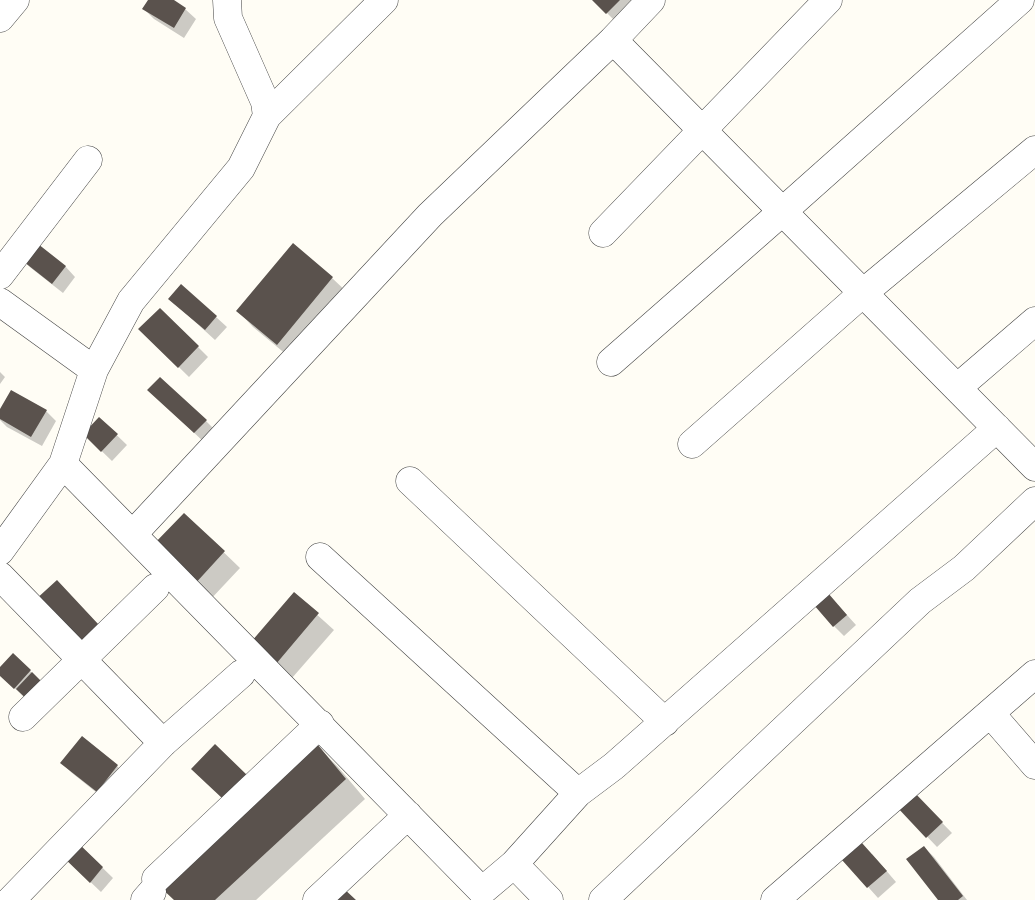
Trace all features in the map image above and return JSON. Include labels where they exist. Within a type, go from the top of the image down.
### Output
[{"type":"street","points":[[0,18],[15,0]]},
{"type":"street","points":[[227,0],[228,18],[265,102],[267,116]]},
{"type":"street","points":[[0,551],[63,464],[94,370],[131,301],[241,168],[267,116],[384,0]]},
{"type":"street","points":[[133,534],[430,215],[614,40],[651,0]]},
{"type":"street","points":[[602,233],[828,0]]},
{"type":"street","points":[[611,362],[1020,0]]},
{"type":"street","points":[[614,40],[1035,467]]},
{"type":"street","points":[[692,444],[863,293],[1035,150]]},
{"type":"street","points":[[0,275],[88,160]]},
{"type":"street","points":[[0,302],[94,370]]},
{"type":"street","points":[[957,388],[1035,322]]},
{"type":"street","points":[[63,464],[408,815],[478,896],[514,864],[578,793],[614,766],[665,722],[997,428]]},
{"type":"street","points":[[410,481],[665,722]]},
{"type":"street","points":[[603,900],[920,601],[964,568],[1035,501]]},
{"type":"street","points":[[320,557],[578,793]]},
{"type":"street","points":[[0,576],[164,743]]},
{"type":"street","points":[[23,717],[155,588]]},
{"type":"street","points":[[11,900],[164,743],[241,674]]},
{"type":"street","points":[[775,900],[1035,674]]},
{"type":"street","points":[[990,713],[1035,765]]},
{"type":"street","points":[[151,890],[320,724]]},
{"type":"street","points":[[317,900],[408,815]]},
{"type":"street","points":[[514,864],[549,900]]},
{"type":"building","points":[[148,0],[174,0],[186,8],[174,28],[142,9]]},
{"type":"building","points":[[592,0],[620,0],[606,14]]},
{"type":"building","points":[[33,240],[66,266],[52,284],[19,258]]},
{"type":"building","points":[[293,243],[333,277],[277,345],[236,311]]},
{"type":"building","points":[[181,284],[217,316],[205,330],[168,299]]},
{"type":"building","points":[[160,308],[199,346],[178,368],[138,329]]},
{"type":"building","points":[[160,377],[207,420],[194,433],[147,390]]},
{"type":"building","points":[[11,390],[47,410],[31,437],[0,419],[0,409]]},
{"type":"building","points":[[99,417],[118,434],[101,452],[83,434]]},
{"type":"building","points":[[184,513],[225,551],[193,586],[151,547]]},
{"type":"building","points":[[57,580],[99,625],[76,646],[34,601]]},
{"type":"building","points":[[294,592],[319,613],[276,664],[251,642]]},
{"type":"building","points":[[828,593],[847,615],[833,627],[814,605]]},
{"type":"building","points":[[13,653],[31,670],[14,689],[0,676],[0,667]]},
{"type":"building","points":[[32,672],[48,688],[32,704],[16,689]]},
{"type":"building","points":[[82,736],[118,765],[97,792],[60,763]]},
{"type":"building","points":[[215,744],[247,775],[223,799],[191,769]]},
{"type":"building","points":[[318,745],[346,779],[215,900],[174,900],[158,885]]},
{"type":"building","points":[[912,790],[943,822],[926,838],[896,806]]},
{"type":"building","points":[[75,840],[103,867],[90,883],[61,855]]},
{"type":"building","points":[[862,843],[887,871],[867,888],[842,860]]},
{"type":"building","points":[[924,846],[963,896],[958,900],[938,900],[906,859]]},
{"type":"building","points":[[341,886],[356,900],[326,900]]}]
